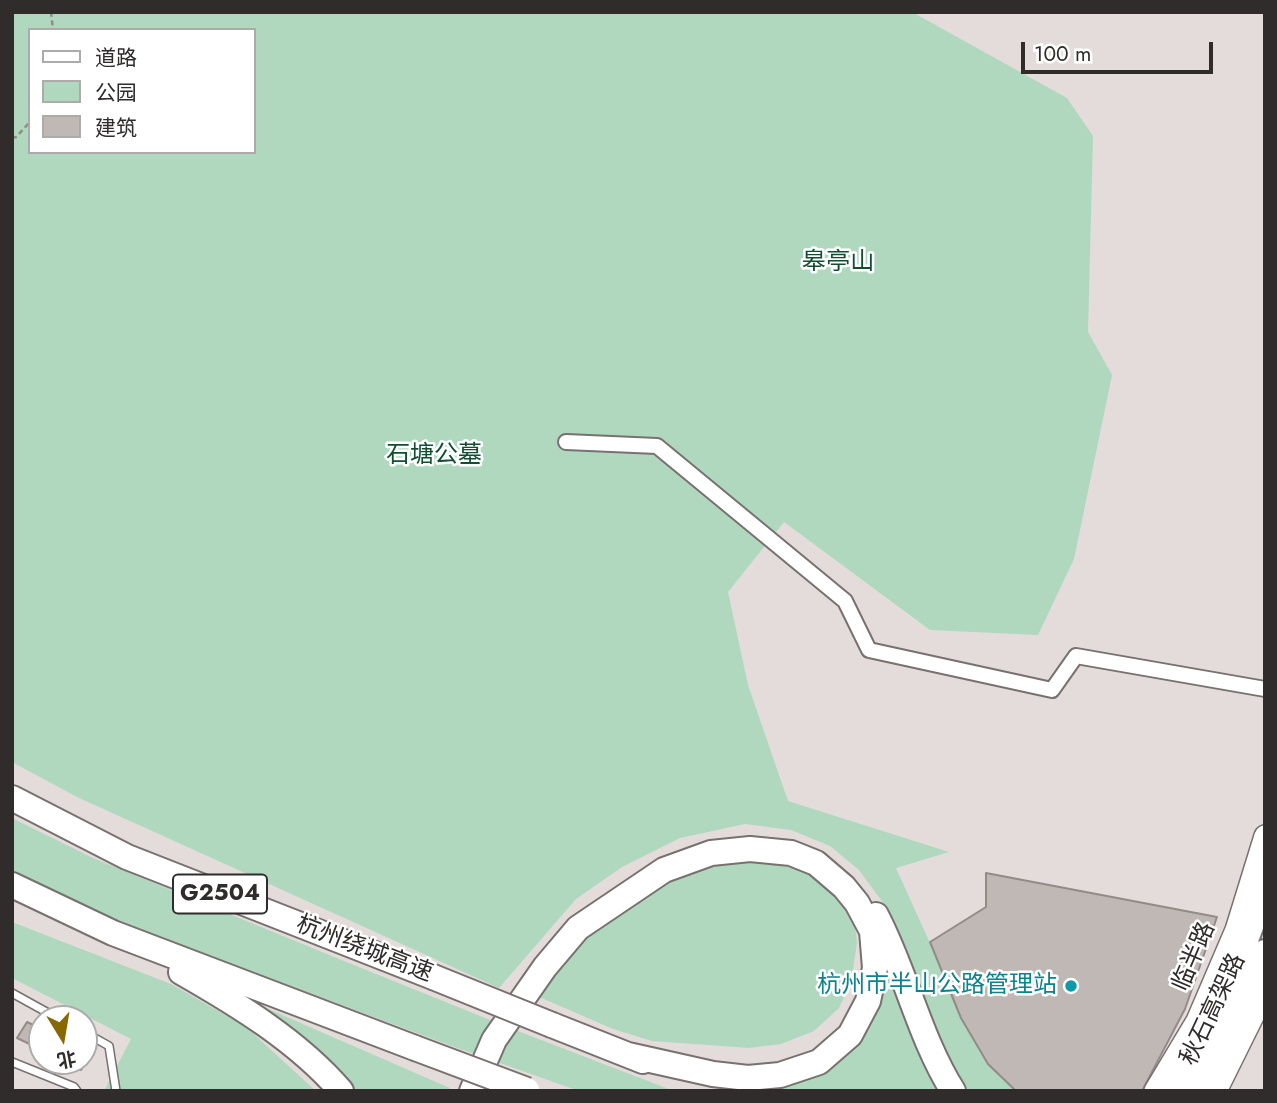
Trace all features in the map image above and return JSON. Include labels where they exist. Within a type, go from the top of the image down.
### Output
[{"type":"highway","name":"杭州绕城高速","points":[[12,798],[127,858],[722,1091]]},
{"type":"highway","points":[[455,1091],[474,1046],[533,957],[551,935],[604,890],[640,866],[673,851],[702,842],[739,836],[775,836],[807,845],[833,859],[854,878],[885,932],[941,1072],[953,1091]]},
{"type":"highway","points":[[472,1091],[494,1040],[545,967],[578,929],[664,870],[711,853],[750,849],[791,853],[816,863],[845,887],[857,903],[872,931],[875,968],[868,1001],[850,1035],[819,1062],[780,1075],[748,1079],[628,1055]]},
{"type":"highway","points":[[12,885],[113,933],[225,997],[275,1032],[327,1075],[341,1091]]},
{"type":"highway","name":"秋石高架路","points":[[1175,1091],[1208,1031],[1228,987],[1265,888]]},
{"type":"highway","points":[[113,933],[528,1090]]},
{"type":"highway","name":"秋石高架路","points":[[1200,1091],[1265,952]]},
{"type":"main road","name":"临半路","points":[[1155,1091],[1197,1021],[1236,930],[1265,836]]},
{"type":"main road","points":[[1216,1091],[1265,992]]},
{"type":"street","points":[[566,442],[657,446],[845,601],[869,650],[1052,690],[1076,656],[1265,688]]},
{"type":"lane","points":[[12,993],[34,1005]]},
{"type":"lane","points":[[98,1040],[109,1046],[116,1091]]},
{"type":"lane","points":[[12,1062],[74,1087],[77,1091]]},
{"type":"path","points":[[12,138],[28,124]]},
{"type":"green space","name":"皋亭山","points":[[12,12],[912,12],[1067,98],[1093,136],[1088,332],[1112,375],[1074,559],[1038,635],[930,630],[784,522],[728,592],[748,685],[788,801],[949,852],[896,868],[939,963],[1016,1091],[967,1091],[929,1022],[887,908],[859,870],[830,846],[791,830],[745,824],[680,838],[622,867],[576,899],[499,988],[77,797],[12,762]]},
{"type":"green space","points":[[12,818],[93,858],[510,1028],[674,1091],[579,1091],[119,922],[12,875]]},
{"type":"green space","points":[[738,858],[809,867],[854,915],[857,943],[851,982],[839,1008],[814,1031],[781,1044],[749,1048],[652,1041],[613,1029],[537,996],[565,956],[616,915],[665,882],[705,866]]},
{"type":"green space","points":[[12,922],[171,984],[246,1027],[316,1091],[104,1091],[131,1039],[98,1022],[98,1005],[65,1005],[12,978]]},
{"type":"green space","points":[[885,945],[943,1091],[752,1091],[741,1087],[860,1038],[884,988]]},
{"type":"green space","points":[[266,1008],[450,1088],[449,1091],[352,1091],[334,1067]]},
{"type":"building","name":"杭州市半山公路管理站","points":[[986,873],[1217,917],[1185,1009],[1142,1091],[1016,1091],[988,1064],[961,1018],[930,942],[986,907]]},
{"type":"building","points":[[27,1022],[28,1022],[28,1043],[17,1038]]},
{"type":"place","name":"杭州市半山公路管理站","points":[[1071,986]]},
{"type":"park label","name":"石塘公墓","points":[[434,456]]}]
